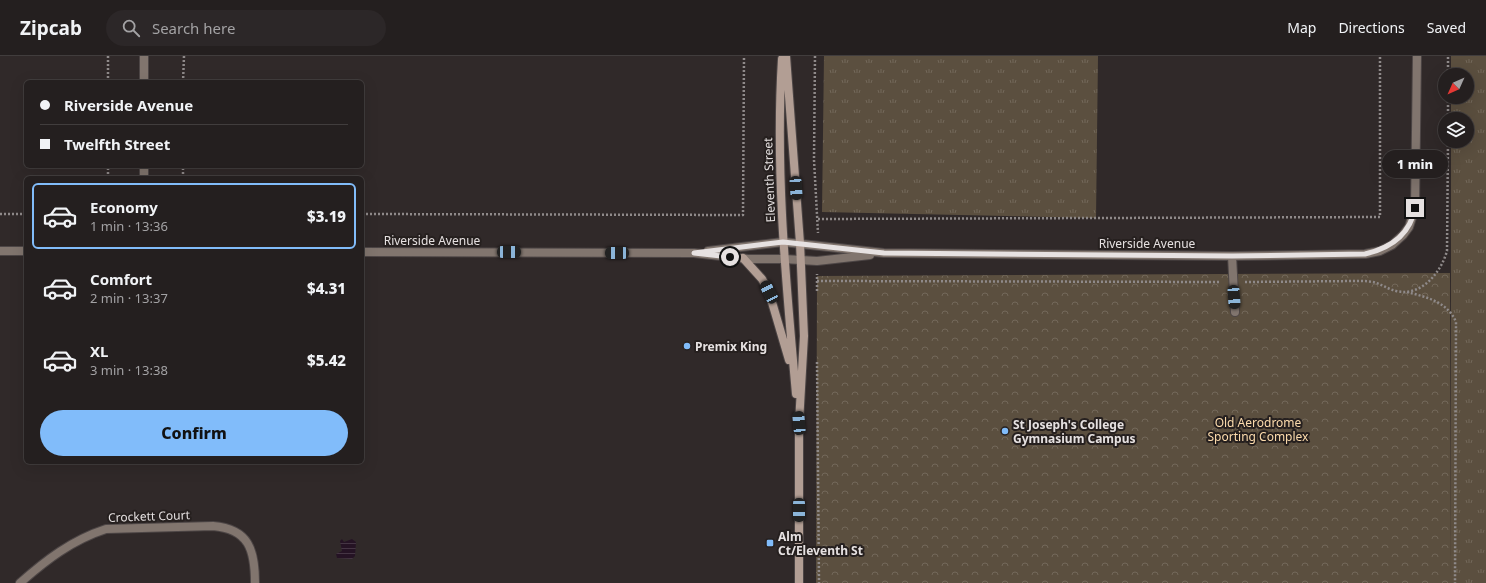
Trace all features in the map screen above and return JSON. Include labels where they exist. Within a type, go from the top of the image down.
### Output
[{"type":"main road","name":"Eleventh Street","points":[[783,56],[779,110],[783,242],[799,423]]},
{"type":"main road","name":"Eleventh Street","points":[[786,56],[800,243],[804,336],[799,423],[799,583]]},
{"type":"main road","points":[[743,258],[762,279],[769,292],[795,378]]},
{"type":"street","points":[[144,56],[144,80]]},
{"type":"street","name":"Riverside Avenue","points":[[694,253],[783,242],[884,253],[1232,256],[1365,254],[1380,251],[1392,245],[1409,227],[1415,208],[1418,56]]},
{"type":"street","points":[[0,251],[24,251]]},
{"type":"street","name":"Riverside Avenue","points":[[364,252],[694,253],[743,258],[801,260],[817,260],[884,253]]},
{"type":"street","points":[[1232,256],[1235,312]]},
{"type":"street","name":"Crockett Court","points":[[20,583],[44,563],[72,543],[89,534],[106,529],[213,526],[231,529],[244,539],[252,550],[255,562],[256,583]]},
{"type":"path","points":[[108,56],[108,80]]},
{"type":"path","points":[[184,56],[184,80]]},
{"type":"path","points":[[364,214],[743,215],[744,56]]},
{"type":"path","points":[[815,56],[814,160],[818,219],[818,245]]},
{"type":"path","points":[[818,219],[1380,217],[1380,56]]},
{"type":"path","points":[[1448,56],[1448,68]]},
{"type":"path","points":[[0,214],[24,214]]},
{"type":"path","points":[[817,260],[817,297]]},
{"type":"path","points":[[1406,292],[1429,297],[1440,303],[1454,316],[1456,322],[1454,583]]},
{"type":"path","points":[[817,360],[819,583]]},
{"type":"green space","points":[[824,56],[1098,56],[1096,218],[822,212]]},
{"type":"green space","points":[[1451,56],[1486,56],[1486,583],[1451,583],[1451,148],[1474,148],[1474,112],[1451,112],[1451,104],[1474,104],[1474,68],[1451,68]]},
{"type":"green space","name":"Old Aerodrome Sporting Complex","points":[[1450,273],[1451,583],[816,583],[817,276]]},
{"type":"shaded area","points":[[342,539],[344,542],[352,539],[356,542],[355,556],[352,559],[337,558],[336,554],[342,551],[340,541]]},
{"type":"place","name":"Premix King","points":[[687,346]]},
{"type":"place","name":"St Joseph's College Gymnasium Campus","points":[[1005,431]]},
{"type":"place","name":"Alm Ct/Eleventh St","points":[[770,543]]},
{"type":"route","points":[[730,257],[694,253],[783,242],[884,253],[1232,256],[1365,254],[1380,251],[1392,245],[1409,227],[1415,208]]}]
